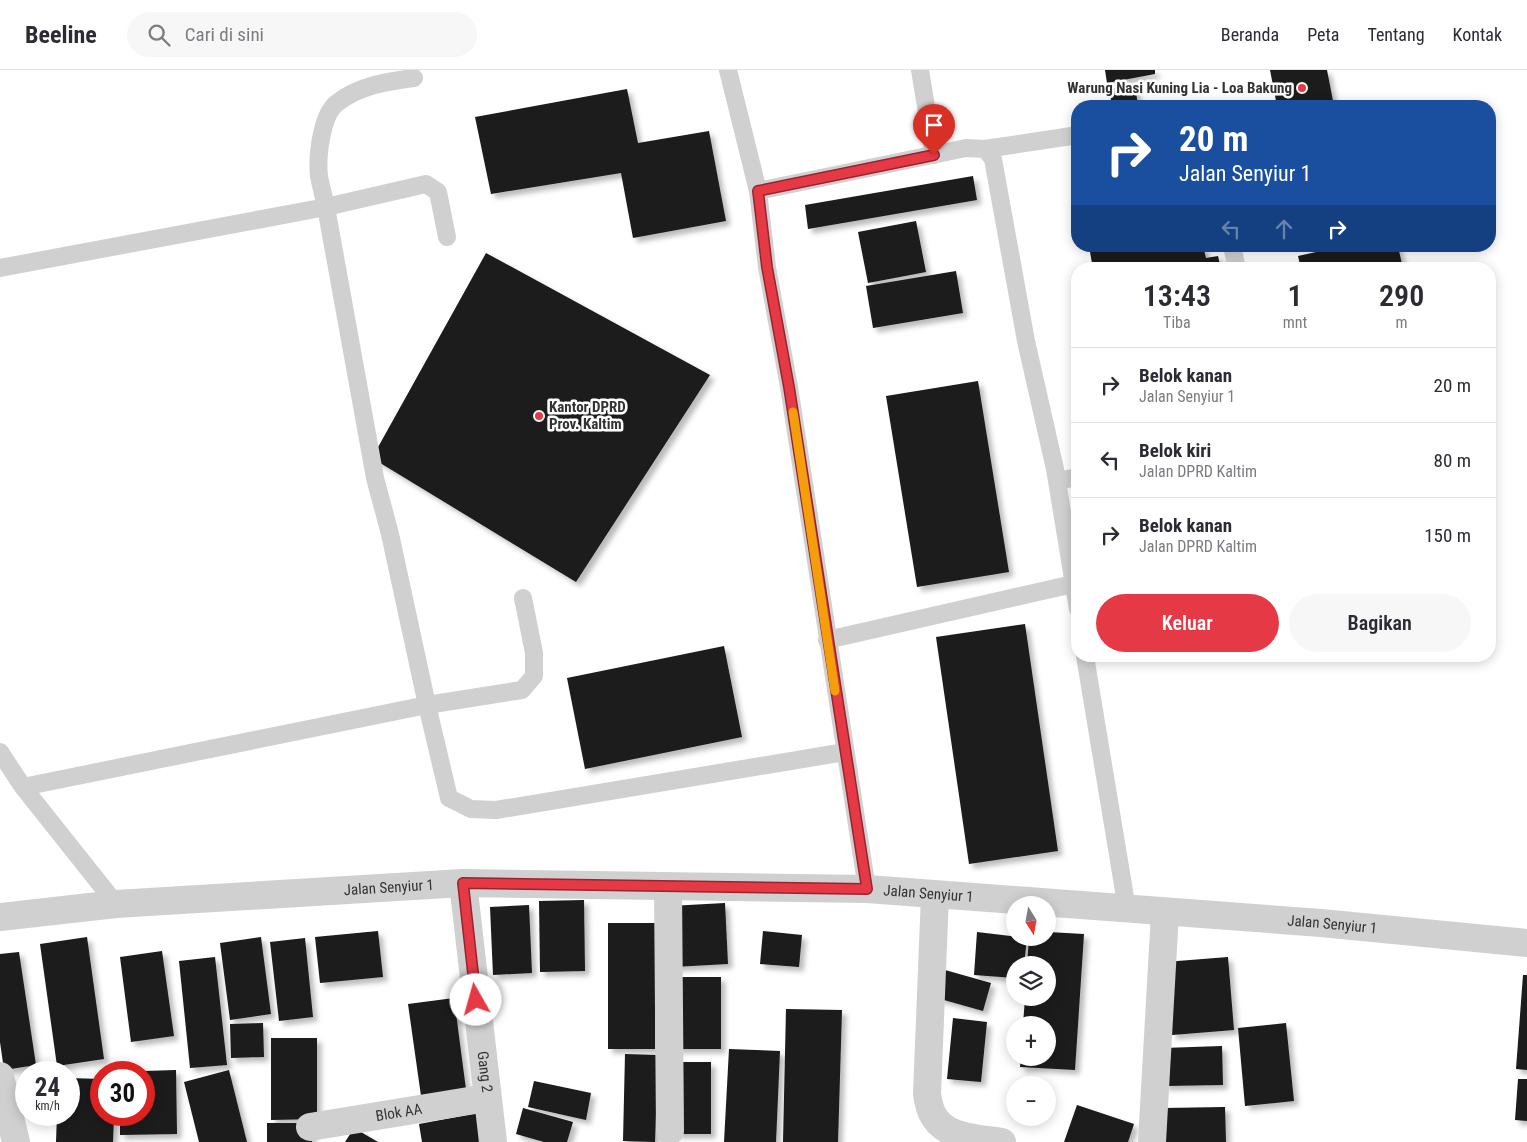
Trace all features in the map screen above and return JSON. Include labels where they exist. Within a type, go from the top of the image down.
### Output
[{"type":"street","name":"Jalan Senyiur 1","points":[[0,917],[116,904],[463,883],[867,889],[1165,913],[1320,923],[1527,943]]},
{"type":"street","name":"Gang 2","points":[[463,883],[493,1142]]},
{"type":"street","points":[[668,886],[670,1131]]},
{"type":"street","points":[[935,895],[927,1094],[932,1114],[941,1125],[954,1134],[1002,1142]]},
{"type":"street","points":[[1152,1142],[1165,913]]},
{"type":"street","points":[[0,1076],[16,1142]]},
{"type":"street","name":"Blok AA","points":[[310,1128],[488,1098]]},
{"type":"lane","points":[[728,70],[758,191],[767,267],[789,387],[867,889]]},
{"type":"lane","points":[[920,70],[934,155]]},
{"type":"lane","points":[[414,78],[390,80],[360,90],[336,104],[327,119],[320,142],[319,176],[375,478],[390,534],[449,798],[471,809],[496,810],[845,752]]},
{"type":"lane","points":[[758,191],[966,148],[985,149],[1071,136]]},
{"type":"lane","points":[[985,149],[993,159],[1000,189],[1026,341],[1057,481],[1071,571]]},
{"type":"lane","points":[[0,268],[326,207],[426,184],[438,192],[447,237]]},
{"type":"lane","points":[[1057,481],[1071,478]]},
{"type":"lane","points":[[827,640],[1071,584]]},
{"type":"lane","points":[[23,787],[427,705],[522,690],[534,676],[534,653],[523,598]]},
{"type":"lane","points":[[1086,662],[1127,909]]},
{"type":"lane","points":[[0,752],[23,787],[116,904]]},
{"type":"building","points":[[1105,70],[1155,70],[1155,74],[1107,83]]},
{"type":"building","name":"Warung Nasi Kuning Lia - Loa Bakung","points":[[1270,70],[1327,70],[1333,100],[1276,100]]},
{"type":"building","points":[[1135,85],[1137,100],[1111,100],[1109,89]]},
{"type":"building","points":[[627,89],[638,143],[709,131],[726,221],[633,238],[621,173],[491,194],[475,117]]},
{"type":"building","points":[[973,176],[977,200],[808,229],[805,205]]},
{"type":"building","points":[[916,221],[926,272],[868,283],[858,232]]},
{"type":"building","points":[[1090,252],[1204,252],[1206,258],[1218,256],[1219,262],[1092,262]]},
{"type":"building","points":[[1316,252],[1399,252],[1401,262],[1299,262],[1298,256]]},
{"type":"building","name":"Kantor DPRD Prov. Kaltim","points":[[486,253],[710,375],[576,582],[372,458]]},
{"type":"building","points":[[956,271],[963,313],[873,328],[866,286]]},
{"type":"building","points":[[978,381],[1009,572],[917,587],[886,396]]},
{"type":"building","points":[[1025,624],[1058,851],[969,864],[936,637]]},
{"type":"building","points":[[724,646],[742,737],[585,769],[567,678]]},
{"type":"building","points":[[584,900],[585,971],[540,972],[539,901]]},
{"type":"building","points":[[725,903],[728,964],[673,967],[670,906]]},
{"type":"building","points":[[529,905],[532,973],[493,975],[490,907]]},
{"type":"building","points":[[608,923],[655,923],[655,1049],[608,1049]]},
{"type":"building","points":[[378,931],[383,977],[320,983],[315,937]]},
{"type":"building","points":[[763,931],[802,935],[799,967],[760,964]]},
{"type":"building","points":[[977,932],[1006,935],[1006,946],[1026,946],[1025,956],[1006,956],[1006,977],[974,975]]},
{"type":"building","points":[[1056,932],[1084,934],[1075,1070],[1020,1067],[1056,1066],[1056,1016],[1024,1016],[1024,1006],[1056,1006],[1056,956],[1028,956],[1028,946],[1056,946]]},
{"type":"building","points":[[87,937],[104,1059],[80,1063],[80,1061],[56,1061],[40,944]]},
{"type":"building","points":[[261,937],[271,1014],[230,1020],[220,943]]},
{"type":"building","points":[[305,938],[313,1017],[279,1021],[270,942]]},
{"type":"building","points":[[162,951],[174,1036],[131,1042],[120,957]]},
{"type":"building","points":[[19,952],[35,1061],[15,1061],[15,1068],[4,1070],[0,1042],[0,954]]},
{"type":"building","points":[[215,957],[227,1065],[190,1068],[179,961]]},
{"type":"building","points":[[1228,957],[1234,1030],[1172,1035],[1165,962]]},
{"type":"building","points":[[945,970],[991,983],[983,1011],[937,998]]},
{"type":"building","points":[[1523,975],[1527,975],[1527,1070],[1516,1069]]},
{"type":"building","points":[[675,977],[721,977],[721,1049],[675,1049]]},
{"type":"building","points":[[454,998],[467,1097],[422,1103],[408,1004]]},
{"type":"building","points":[[786,1009],[842,1010],[838,1142],[783,1142]]},
{"type":"building","points":[[953,1018],[987,1022],[981,1082],[947,1079]]},
{"type":"building","points":[[263,1023],[264,1057],[231,1058],[230,1024]]},
{"type":"building","points":[[1286,1023],[1294,1101],[1245,1106],[1238,1028]]},
{"type":"building","points":[[271,1038],[317,1038],[317,1119],[271,1120]]},
{"type":"building","points":[[1222,1046],[1223,1085],[1164,1086],[1163,1048]]},
{"type":"building","points":[[729,1049],[780,1051],[776,1142],[724,1142]]},
{"type":"building","points":[[625,1054],[658,1055],[655,1142],[623,1141]]},
{"type":"building","points":[[675,1062],[711,1062],[711,1134],[675,1134]]},
{"type":"building","points":[[176,1070],[177,1134],[120,1135],[120,1126],[155,1126],[155,1071]]},
{"type":"building","points":[[229,1070],[247,1142],[199,1142],[184,1082]]},
{"type":"building","points":[[80,1078],[90,1079],[90,1126],[114,1126],[113,1142],[56,1142],[57,1126],[80,1126]]},
{"type":"building","points":[[1518,1079],[1527,1079],[1527,1121],[1515,1120]]},
{"type":"building","points":[[534,1081],[591,1093],[586,1120],[528,1107]]},
{"type":"building","points":[[1077,1105],[1134,1124],[1128,1142],[1064,1142]]},
{"type":"building","points":[[1225,1107],[1226,1142],[1164,1142],[1164,1108]]},
{"type":"building","points":[[523,1108],[573,1122],[567,1142],[544,1142],[516,1134]]},
{"type":"building","points":[[478,1113],[483,1142],[422,1142],[419,1124]]},
{"type":"building","points":[[267,1123],[312,1123],[312,1142],[267,1142]]},
{"type":"building","points":[[354,1128],[378,1142],[345,1142]]},
{"type":"slow traffic","points":[[793,412],[835,691]]},
{"type":"place","name":"Warung Nasi Kuning Lia - Loa Bakung","points":[[1302,88]]},
{"type":"place","name":"Kantor DPRD Prov. Kaltim","points":[[539,416]]},
{"type":"route","points":[[476,1000],[463,883],[867,889],[789,387],[767,267],[758,191],[934,155]]}]
